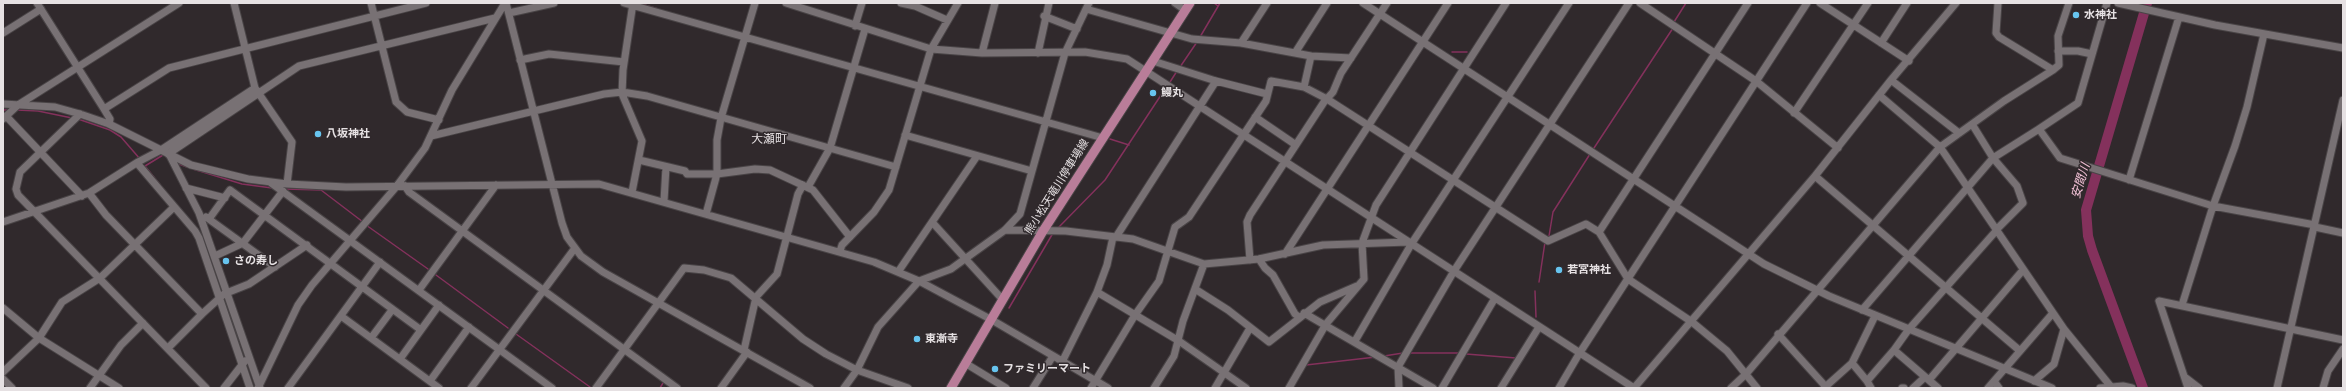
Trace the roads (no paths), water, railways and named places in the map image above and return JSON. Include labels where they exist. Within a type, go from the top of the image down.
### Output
[{"type":"main road","name":"熊小松天竜川停車場線","points":[[951,388],[1043,231],[1187,6]]},
{"type":"street","points":[[179,3],[17,106],[6,116],[41,152],[94,202],[202,314]]},
{"type":"street","points":[[234,3],[257,90],[292,142],[287,184]]},
{"type":"street","points":[[371,3],[381,46],[398,106],[407,112],[439,120]]},
{"type":"street","points":[[104,109],[170,68],[426,3]]},
{"type":"street","points":[[505,3],[509,13],[562,223],[575,248],[592,265],[810,388]]},
{"type":"street","points":[[259,387],[298,305],[331,263],[396,187],[431,136],[452,90],[505,3]]},
{"type":"street","points":[[509,13],[554,3]]},
{"type":"street","points":[[624,3],[633,4],[744,37],[1103,138]]},
{"type":"street","points":[[706,214],[718,174],[717,140],[721,118],[755,3]]},
{"type":"street","points":[[786,3],[931,49],[982,53],[1065,54],[1085,52],[1127,59],[1284,162],[1412,243],[1579,354],[1634,388],[1692,322],[1815,176],[1891,80],[1909,61],[1956,3]]},
{"type":"street","points":[[855,26],[862,3]]},
{"type":"street","points":[[902,3],[915,5],[947,20]]},
{"type":"street","points":[[840,251],[850,237],[874,212],[885,197],[896,167],[931,49],[958,3]]},
{"type":"street","points":[[982,53],[995,3]]},
{"type":"street","points":[[1038,54],[1044,16],[1049,3]]},
{"type":"street","points":[[1175,3],[1187,6]]},
{"type":"street","points":[[1241,43],[1266,3]]},
{"type":"street","points":[[1295,53],[1327,3]]},
{"type":"street","points":[[1363,3],[1549,125],[1750,253],[1764,264],[1816,290],[1875,316],[2052,388]]},
{"type":"street","points":[[1250,260],[1247,222],[1284,162],[1333,92],[1341,73],[1387,3]]},
{"type":"street","points":[[1285,254],[1448,3]]},
{"type":"street","points":[[1289,388],[1326,324],[1364,279],[1362,243],[1376,205],[1465,69],[1506,3]]},
{"type":"street","points":[[1355,341],[1412,243],[1569,3]]},
{"type":"street","points":[[1400,388],[1398,367],[1454,271],[1628,3]]},
{"type":"street","points":[[1640,3],[1756,81],[1838,148]]},
{"type":"street","points":[[1599,232],[1697,78],[1716,53],[1748,3]]},
{"type":"street","points":[[1559,388],[1579,354],[1807,3]]},
{"type":"street","points":[[1820,3],[1909,61]]},
{"type":"street","points":[[1794,113],[1868,3]]},
{"type":"street","points":[[1882,43],[1907,3]]},
{"type":"street","points":[[1998,3],[1996,33],[1999,38],[2053,70]]},
{"type":"street","points":[[1731,388],[1746,374],[1778,334],[1940,147],[2059,65],[2058,36],[2068,3]]},
{"type":"street","points":[[1862,310],[1993,158],[2078,103],[2107,3]]},
{"type":"street","points":[[2118,3],[2179,17],[2343,48]]},
{"type":"street","points":[[632,192],[642,140],[622,92],[624,62],[633,4]]},
{"type":"street","points":[[3,33],[39,6],[110,119],[109,124]]},
{"type":"street","points":[[844,388],[857,370],[878,327],[918,281],[945,273],[1005,230],[1022,210],[1065,54],[1088,6],[1192,39],[1241,43],[1311,56],[1351,58]]},
{"type":"street","points":[[1044,16],[1077,29]]},
{"type":"street","points":[[2129,180],[2179,17]]},
{"type":"street","points":[[3,222],[86,195],[257,90],[299,66],[495,18]]},
{"type":"street","points":[[721,388],[745,351],[756,297],[777,274],[798,194],[830,148],[864,29]]},
{"type":"street","points":[[2182,306],[2212,206],[2247,107],[2264,34]]},
{"type":"street","points":[[2058,51],[2078,51],[2092,54]]},
{"type":"street","points":[[520,60],[549,54],[624,62]]},
{"type":"street","points":[[1304,87],[1311,56]]},
{"type":"street","points":[[1153,61],[1216,81],[1267,94]]},
{"type":"street","points":[[1891,80],[1959,133]]},
{"type":"street","points":[[1062,362],[1069,351],[1097,292],[1107,266],[1115,237],[1216,81]]},
{"type":"street","points":[[1091,388],[1135,314],[1159,281],[1176,227],[1189,217],[1255,118],[1266,101],[1271,81],[1304,87],[1327,99],[1548,241],[1586,224],[1599,232],[1628,279],[1692,322],[1727,351],[1757,388]]},
{"type":"street","points":[[169,155],[257,90]]},
{"type":"street","points":[[431,136],[533,110],[604,94],[622,92],[647,96],[896,167]]},
{"type":"street","points":[[1879,95],[1940,147],[2064,329],[2111,387]]},
{"type":"street","points":[[2277,388],[2343,100]]},
{"type":"street","points":[[3,104],[55,107],[77,117],[109,124],[169,155],[210,171],[271,183],[396,187],[599,184],[632,192],[840,251],[898,272],[992,320],[1108,388]]},
{"type":"street","points":[[77,117],[20,172],[16,189],[23,200],[206,388]]},
{"type":"street","points":[[1255,118],[1296,144]]},
{"type":"street","points":[[1867,381],[1909,330],[1996,231],[2023,203],[2017,186],[1993,158],[1972,124]]},
{"type":"street","points":[[2039,129],[2060,158],[2212,206],[2315,226],[2343,233]]},
{"type":"street","points":[[905,135],[1032,171]]},
{"type":"street","points":[[169,155],[198,214],[215,256],[222,295]]},
{"type":"street","points":[[898,272],[977,156]]},
{"type":"street","points":[[639,160],[685,171],[687,174],[718,174],[755,169],[770,170],[813,190],[850,237]]},
{"type":"street","points":[[140,161],[199,238],[222,295],[245,360],[259,387]]},
{"type":"street","points":[[664,201],[666,167]]},
{"type":"street","points":[[1815,176],[2020,350]]},
{"type":"street","points":[[271,183],[499,349],[543,386],[552,388]]},
{"type":"street","points":[[419,290],[496,185]]},
{"type":"street","points":[[406,186],[409,192],[678,388]]},
{"type":"street","points":[[186,188],[225,198]]},
{"type":"street","points":[[209,219],[230,190],[421,330]]},
{"type":"street","points":[[215,256],[243,243],[283,191]]},
{"type":"street","points":[[3,372],[38,338],[62,302],[100,278],[174,207]]},
{"type":"street","points":[[198,214],[209,219],[275,267]]},
{"type":"street","points":[[932,222],[1003,300]]},
{"type":"street","points":[[1005,230],[1043,231],[1132,239],[1204,264],[1259,260],[1323,245],[1402,241],[1412,243]]},
{"type":"street","points":[[168,348],[222,295],[249,284],[307,245]]},
{"type":"street","points":[[471,388],[575,248]]},
{"type":"street","points":[[1259,260],[1273,275],[1295,314],[1326,324],[1433,388]]},
{"type":"street","points":[[288,388],[380,262]]},
{"type":"street","points":[[1154,388],[1168,368],[1179,341],[1183,321],[1204,264]]},
{"type":"street","points":[[596,388],[684,268],[724,275],[756,297],[803,339],[826,354],[857,370],[908,388]]},
{"type":"street","points":[[1912,388],[1927,378],[1956,348],[2023,270]]},
{"type":"street","points":[[1195,289],[1228,310],[1269,342],[1301,315],[1320,302],[1359,286]]},
{"type":"street","points":[[1097,292],[1179,341],[1223,374],[1246,388]]},
{"type":"street","points":[[1442,388],[1495,298]]},
{"type":"street","points":[[2188,388],[2186,378],[2159,301],[2343,340]]},
{"type":"street","points":[[400,359],[439,305]]},
{"type":"street","points":[[3,308],[38,338],[119,388]]},
{"type":"street","points":[[371,338],[392,310]]},
{"type":"street","points":[[1988,388],[2053,313]]},
{"type":"street","points":[[341,316],[439,388]]},
{"type":"street","points":[[1778,334],[1825,387],[1852,363],[1875,316]]},
{"type":"street","points":[[90,388],[98,374],[121,345],[143,323]]},
{"type":"street","points":[[430,381],[469,327]]},
{"type":"street","points":[[1502,388],[1539,327]]},
{"type":"street","points":[[1215,388],[1250,328]]},
{"type":"street","points":[[2034,381],[2054,364],[2064,329]]},
{"type":"street","points":[[2323,388],[2328,371],[2341,357],[2343,349]]},
{"type":"street","points":[[1894,350],[1938,388]]},
{"type":"street","points":[[1033,388],[1053,356]]},
{"type":"street","points":[[224,388],[245,360]]},
{"type":"street","points":[[245,360],[250,388]]},
{"type":"street","points":[[966,363],[1006,388]]},
{"type":"street","points":[[1852,363],[1872,388]]},
{"type":"street","points":[[2186,378],[2199,388]]},
{"type":"street","points":[[3,379],[12,388]]},
{"type":"street","points":[[1994,381],[1999,388]]},
{"type":"street","points":[[2100,388],[2132,388]]},
{"type":"waterway","points":[[638,3],[658,9]]},
{"type":"waterway","points":[[1214,3],[1218,6]]},
{"type":"waterway","points":[[1200,37],[1220,3]]},
{"type":"waterway","points":[[1674,22],[1686,3]]},
{"type":"waterway","name":"安間川","points":[[2143,388],[2092,250],[2088,236],[2086,210],[2147,3]]},
{"type":"waterway","points":[[1594,148],[1673,28]]},
{"type":"waterway","points":[[1180,67],[1197,42]]},
{"type":"waterway","points":[[1452,52],[1467,52]]},
{"type":"waterway","points":[[1170,82],[1177,71]]},
{"type":"waterway","points":[[1058,228],[1105,180],[1165,89]]},
{"type":"waterway","points":[[3,110],[9,110]]},
{"type":"waterway","points":[[17,110],[38,111],[72,118]]},
{"type":"waterway","points":[[78,119],[110,130],[121,137],[140,159]]},
{"type":"waterway","points":[[1110,139],[1129,145]]},
{"type":"waterway","points":[[1549,236],[1553,212],[1590,154]]},
{"type":"waterway","points":[[161,186],[145,166],[163,155]]},
{"type":"waterway","points":[[179,164],[187,167]]},
{"type":"waterway","points":[[193,169],[242,184],[272,188]]},
{"type":"waterway","points":[[284,189],[321,190],[363,222]]},
{"type":"waterway","points":[[366,225],[428,269]]},
{"type":"waterway","points":[[1009,308],[1053,233]]},
{"type":"waterway","points":[[1539,282],[1545,242]]},
{"type":"waterway","points":[[436,275],[508,328]]},
{"type":"waterway","points":[[1535,291],[1536,317]]},
{"type":"waterway","points":[[516,334],[590,387]]},
{"type":"waterway","points":[[1384,356],[1403,353]]},
{"type":"waterway","points":[[1410,353],[1460,353]]},
{"type":"waterway","points":[[1466,354],[1516,358]]},
{"type":"waterway","points":[[1306,365],[1376,357]]},
{"type":"waterway","points":[[660,388],[663,383]]},
{"type":"place","name":"水神社","points":[[2076,15]]},
{"type":"place","name":"鰻丸","points":[[1153,93]]},
{"type":"place","name":"八坂神社","points":[[318,134]]},
{"type":"place","name":"さの寿し","points":[[226,261]]},
{"type":"place","name":"若宮神社","points":[[1559,270]]},
{"type":"place","name":"東漸寺","points":[[917,339]]},
{"type":"place","name":"ファミリーマート","points":[[995,369]]},
{"type":"district","name":"大瀬町","points":[[769,140]]}]
